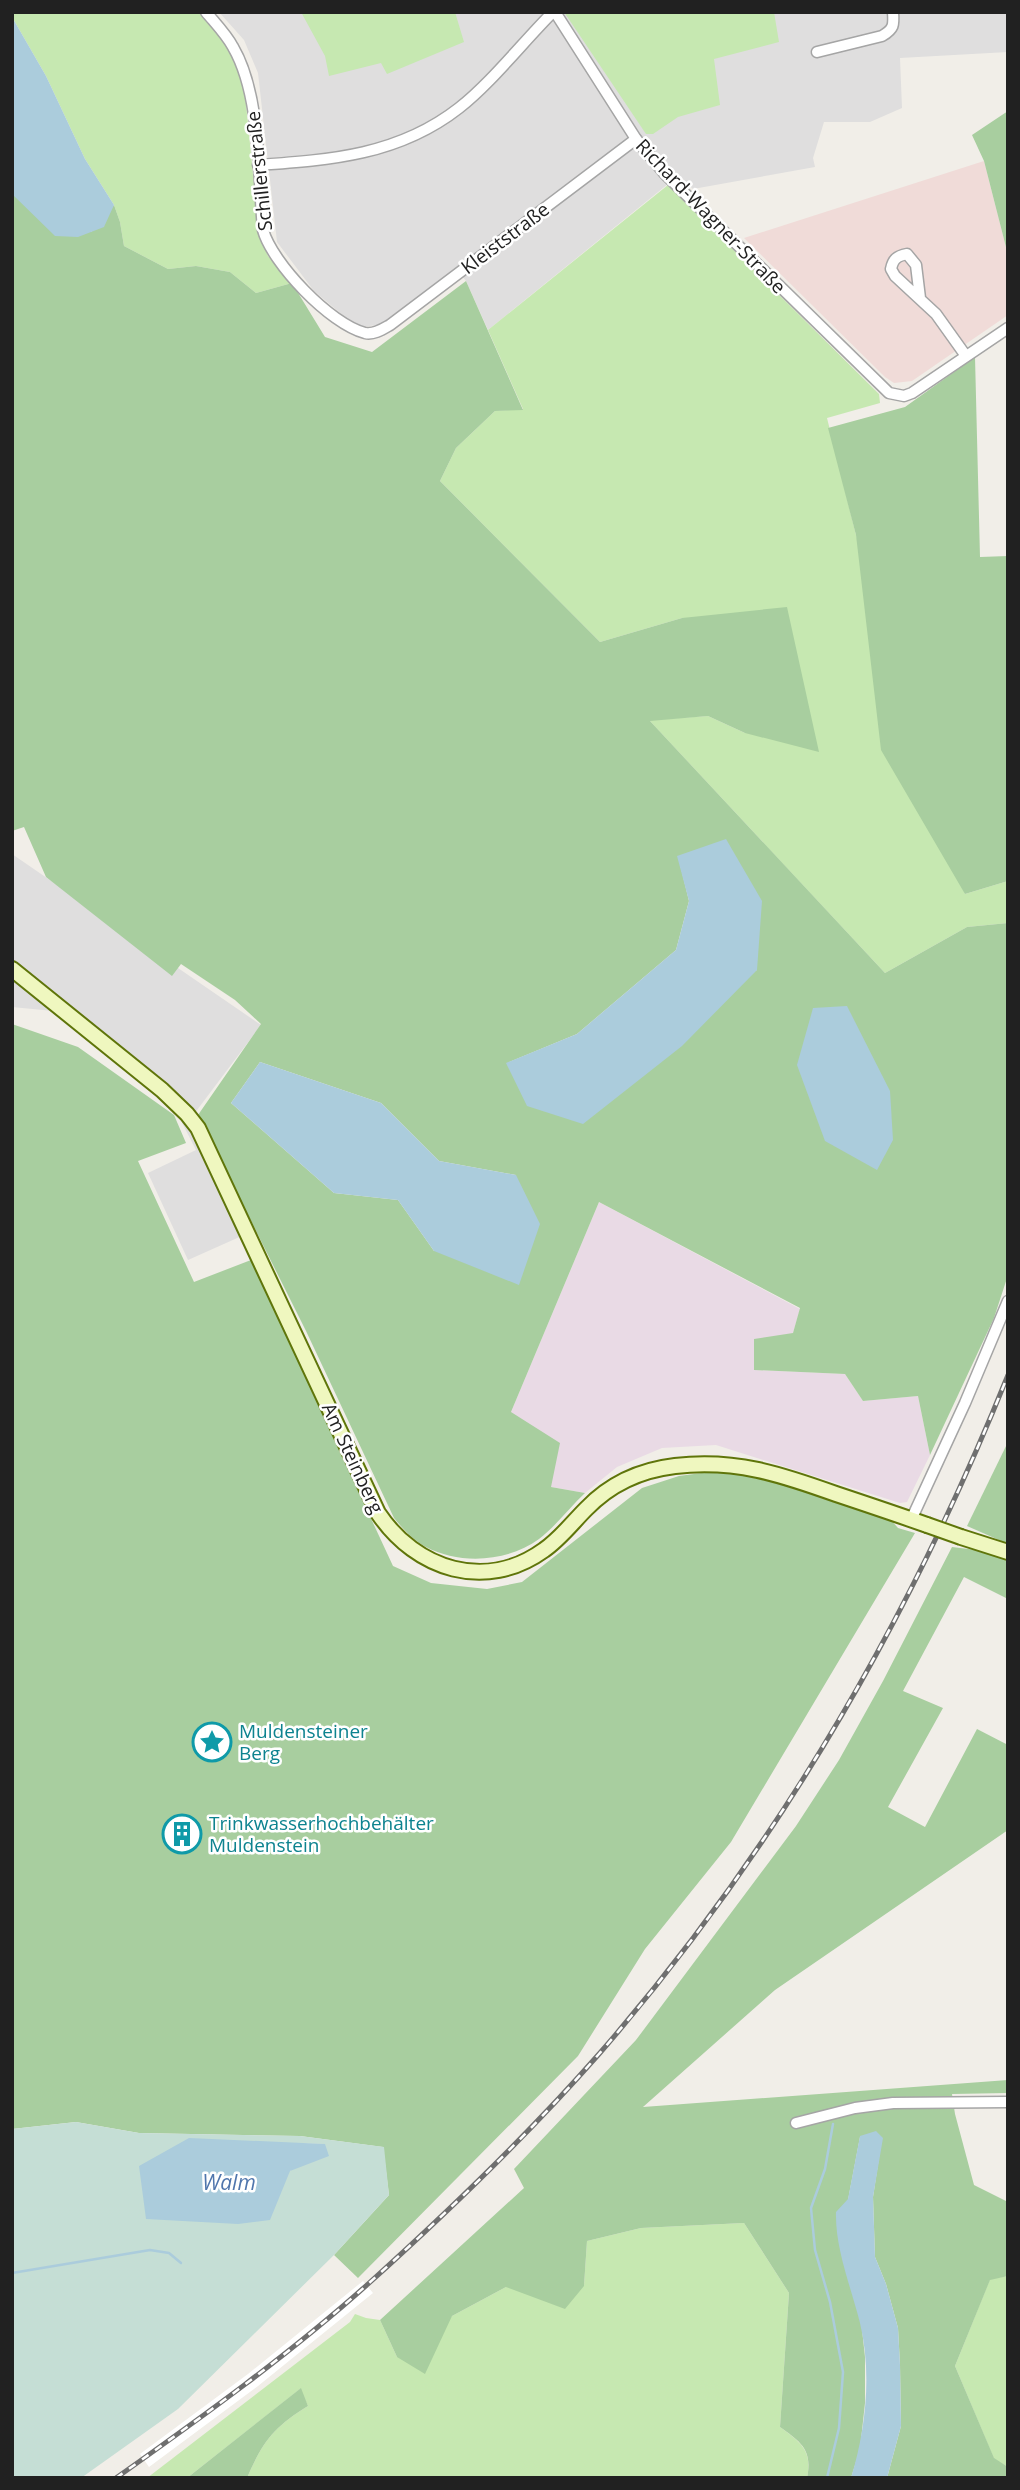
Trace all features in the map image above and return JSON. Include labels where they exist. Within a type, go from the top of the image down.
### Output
[{"type":"main road","name":"Am Steinberg","points":[[12,969],[168,1096],[198,1128],[378,1513],[400,1541],[420,1556],[442,1566],[465,1571],[488,1571],[511,1566],[533,1558],[552,1544],[611,1488],[637,1475],[679,1466],[714,1464],[760,1469],[1008,1552]]},
{"type":"street","name":"Schillerstraße","points":[[206,12],[232,46],[251,93],[263,230],[268,244],[296,281],[321,307],[351,327],[371,333]]},
{"type":"street","points":[[258,165],[365,153],[409,138],[458,108],[473,95],[554,12]]},
{"type":"street","name":"Richard-Wagner-Straße","points":[[554,12],[636,139],[665,174],[882,387],[896,396],[912,393],[966,356]]},
{"type":"street","points":[[817,52],[882,36],[892,31],[893,12]]},
{"type":"street","name":"Kleiststraße","points":[[371,333],[390,325],[636,139]]},
{"type":"street","points":[[920,298],[944,324],[966,356],[1008,328]]},
{"type":"street","points":[[911,1520],[1008,1301]]},
{"type":"street","points":[[796,2123],[855,2108],[893,2103],[1008,2102]]},
{"type":"shaded area","points":[[219,12],[1006,12],[1008,52],[900,58],[902,108],[870,122],[824,122],[813,158],[815,167],[693,189],[679,175],[488,330],[466,281],[457,269],[384,324],[362,327],[352,323],[314,291],[277,242],[258,73],[244,40]]},
{"type":"shaded area","points":[[984,161],[1008,255],[1008,315],[912,381],[894,383],[885,377],[744,238]]},
{"type":"shaded area","points":[[12,854],[261,1025],[188,1122],[244,1235],[188,1260],[148,1173],[196,1150],[176,1111],[53,1011],[12,1007]]},
{"type":"shaded area","points":[[599,1202],[800,1309],[793,1333],[754,1370],[845,1374],[863,1401],[918,1396],[930,1455],[907,1502],[900,1503],[716,1445],[662,1448],[617,1467],[585,1493],[551,1487],[511,1412]]},
{"type":"shaded area","points":[[76,2122],[139,2133],[300,2136],[384,2147],[389,2195],[334,2255],[178,2409],[81,2478],[12,2478],[12,2129]],"holes":[[[275,2143],[325,2144],[290,2171]]]},
{"type":"green space","points":[[12,12],[200,14],[231,51],[244,84],[259,234],[268,256],[292,283],[256,293],[230,272],[196,266],[168,269],[124,246],[114,205],[85,159],[46,76],[12,17]]},
{"type":"green space","points":[[301,12],[455,12],[464,42],[387,74],[381,63],[329,76],[325,56]]},
{"type":"green space","points":[[564,12],[774,12],[779,42],[714,59],[720,105],[678,117],[653,134],[646,134]]},
{"type":"green space","points":[[1008,111],[1008,255],[984,161],[972,135]]},
{"type":"green space","points":[[668,185],[879,394],[880,403],[827,418],[856,535],[965,894],[1008,881],[1008,923],[967,927],[885,973],[649,720],[708,716],[745,733],[682,618],[600,642],[440,481],[456,448],[495,411],[523,409],[488,330]]},
{"type":"green space","points":[[12,194],[91,232],[114,205],[124,246],[168,269],[196,266],[230,272],[256,293],[292,283],[325,337],[372,352],[466,281],[523,410],[495,411],[456,448],[440,481],[600,642],[682,618],[787,607],[819,752],[745,733],[708,716],[650,721],[885,973],[967,927],[1008,923],[1008,1275],[994,1318],[930,1455],[918,1396],[863,1401],[845,1374],[754,1370],[754,1339],[793,1333],[800,1308],[599,1202],[511,1412],[560,1443],[551,1487],[585,1493],[539,1539],[513,1552],[484,1558],[454,1557],[421,1544],[394,1518],[306,1331],[198,1115],[261,1024],[235,1000],[181,964],[172,976],[46,877],[24,827],[12,831]],"holes":[[[678,856],[757,970],[507,1063],[577,1034],[676,950],[689,901]],[[260,1062],[381,1103],[439,1161],[516,1175],[434,1251],[398,1200],[334,1193],[231,1103]]]},
{"type":"green space","points":[[975,357],[980,557],[1008,556],[1008,881],[965,894],[881,750],[856,535],[828,428],[905,407]]},
{"type":"green space","points":[[12,1024],[78,1047],[174,1115],[186,1143],[138,1161],[194,1282],[251,1260],[393,1566],[431,1583],[487,1589],[522,1582],[642,1488],[679,1476],[724,1470],[751,1472],[891,1520],[898,1528],[915,1533],[731,1842],[645,1949],[578,2056],[358,2278],[334,2255],[389,2195],[383,2147],[300,2136],[139,2133],[76,2122],[12,2129]]},
{"type":"green space","points":[[1008,1442],[1008,1544],[967,1526]]},
{"type":"green space","points":[[952,1547],[985,1551],[1008,1559],[1008,1599],[964,1577],[903,1691],[943,1708],[888,1807],[925,1827],[977,1729],[1008,1745],[1008,1830],[775,1990],[643,2107],[1008,2080],[1008,2093],[952,2094],[974,2185],[1008,2202],[1008,2276],[990,2280],[955,2366],[994,2458],[1008,2467],[1008,2478],[887,2478],[901,2426],[898,2328],[886,2284],[875,2257],[873,2197],[882,2138],[860,2137],[848,2200],[865,2357],[865,2403],[860,2449],[851,2478],[807,2478],[808,2460],[804,2448],[780,2427],[789,2293],[744,2223],[641,2228],[587,2241],[584,2286],[565,2309],[506,2287],[452,2316],[425,2374],[397,2357],[380,2320],[524,2188],[514,2169],[636,2040],[796,1826],[839,1760]]},
{"type":"green space","points":[[744,2223],[789,2293],[780,2427],[803,2448],[808,2460],[807,2478],[247,2478],[258,2454],[271,2436],[286,2421],[308,2406],[300,2389],[187,2478],[147,2478],[350,2322],[355,2314],[380,2320],[397,2357],[452,2316],[506,2287],[584,2286],[587,2241],[641,2228]]},
{"type":"green space","points":[[1008,2276],[1008,2467],[994,2459],[955,2366],[990,2279]]},
{"type":"green space","points":[[301,2388],[308,2406],[286,2421],[271,2436],[258,2454],[247,2478],[187,2478]]},
{"type":"water","points":[[12,17],[46,76],[85,159],[114,205],[104,227],[78,237],[55,236],[12,194]]},
{"type":"water","points":[[726,839],[762,901],[757,970],[682,1046],[583,1124],[527,1106],[506,1063],[577,1034],[676,950],[689,901],[677,856]]},
{"type":"water","points":[[847,1006],[890,1091],[893,1140],[877,1170],[825,1141],[797,1065],[813,1008]]},
{"type":"water","points":[[260,1062],[381,1103],[439,1161],[516,1175],[540,1224],[519,1285],[434,1251],[398,1200],[334,1193],[231,1103]]},
{"type":"water","points":[[876,2131],[883,2138],[873,2197],[875,2257],[886,2284],[898,2328],[901,2426],[887,2478],[851,2478],[864,2421],[866,2361],[860,2323],[841,2254],[836,2212],[848,2199],[860,2136]]},
{"type":"water","name":"Walm","points":[[189,2138],[325,2144],[329,2156],[290,2171],[270,2220],[238,2224],[146,2219],[139,2166]]},
{"type":"pier","points":[[363,2281],[373,2293],[258,2386],[149,2467],[140,2454],[248,2374]]},
{"type":"waterway","points":[[827,2478],[839,2428],[843,2372],[830,2302],[815,2250],[811,2208],[825,2169],[833,2124]]},
{"type":"waterway","points":[[12,2273],[150,2250],[169,2253],[181,2263]]},
{"type":"railway","points":[[116,2478],[277,2360],[398,2257],[544,2114],[599,2054],[663,1977],[723,1898],[832,1731],[927,1557],[1008,1375]]},
{"type":"place","name":"Muldensteiner Berg","points":[[212,1742]]},
{"type":"place","name":"Trinkwasserhochbehälter Muldenstein","points":[[182,1834]]}]
